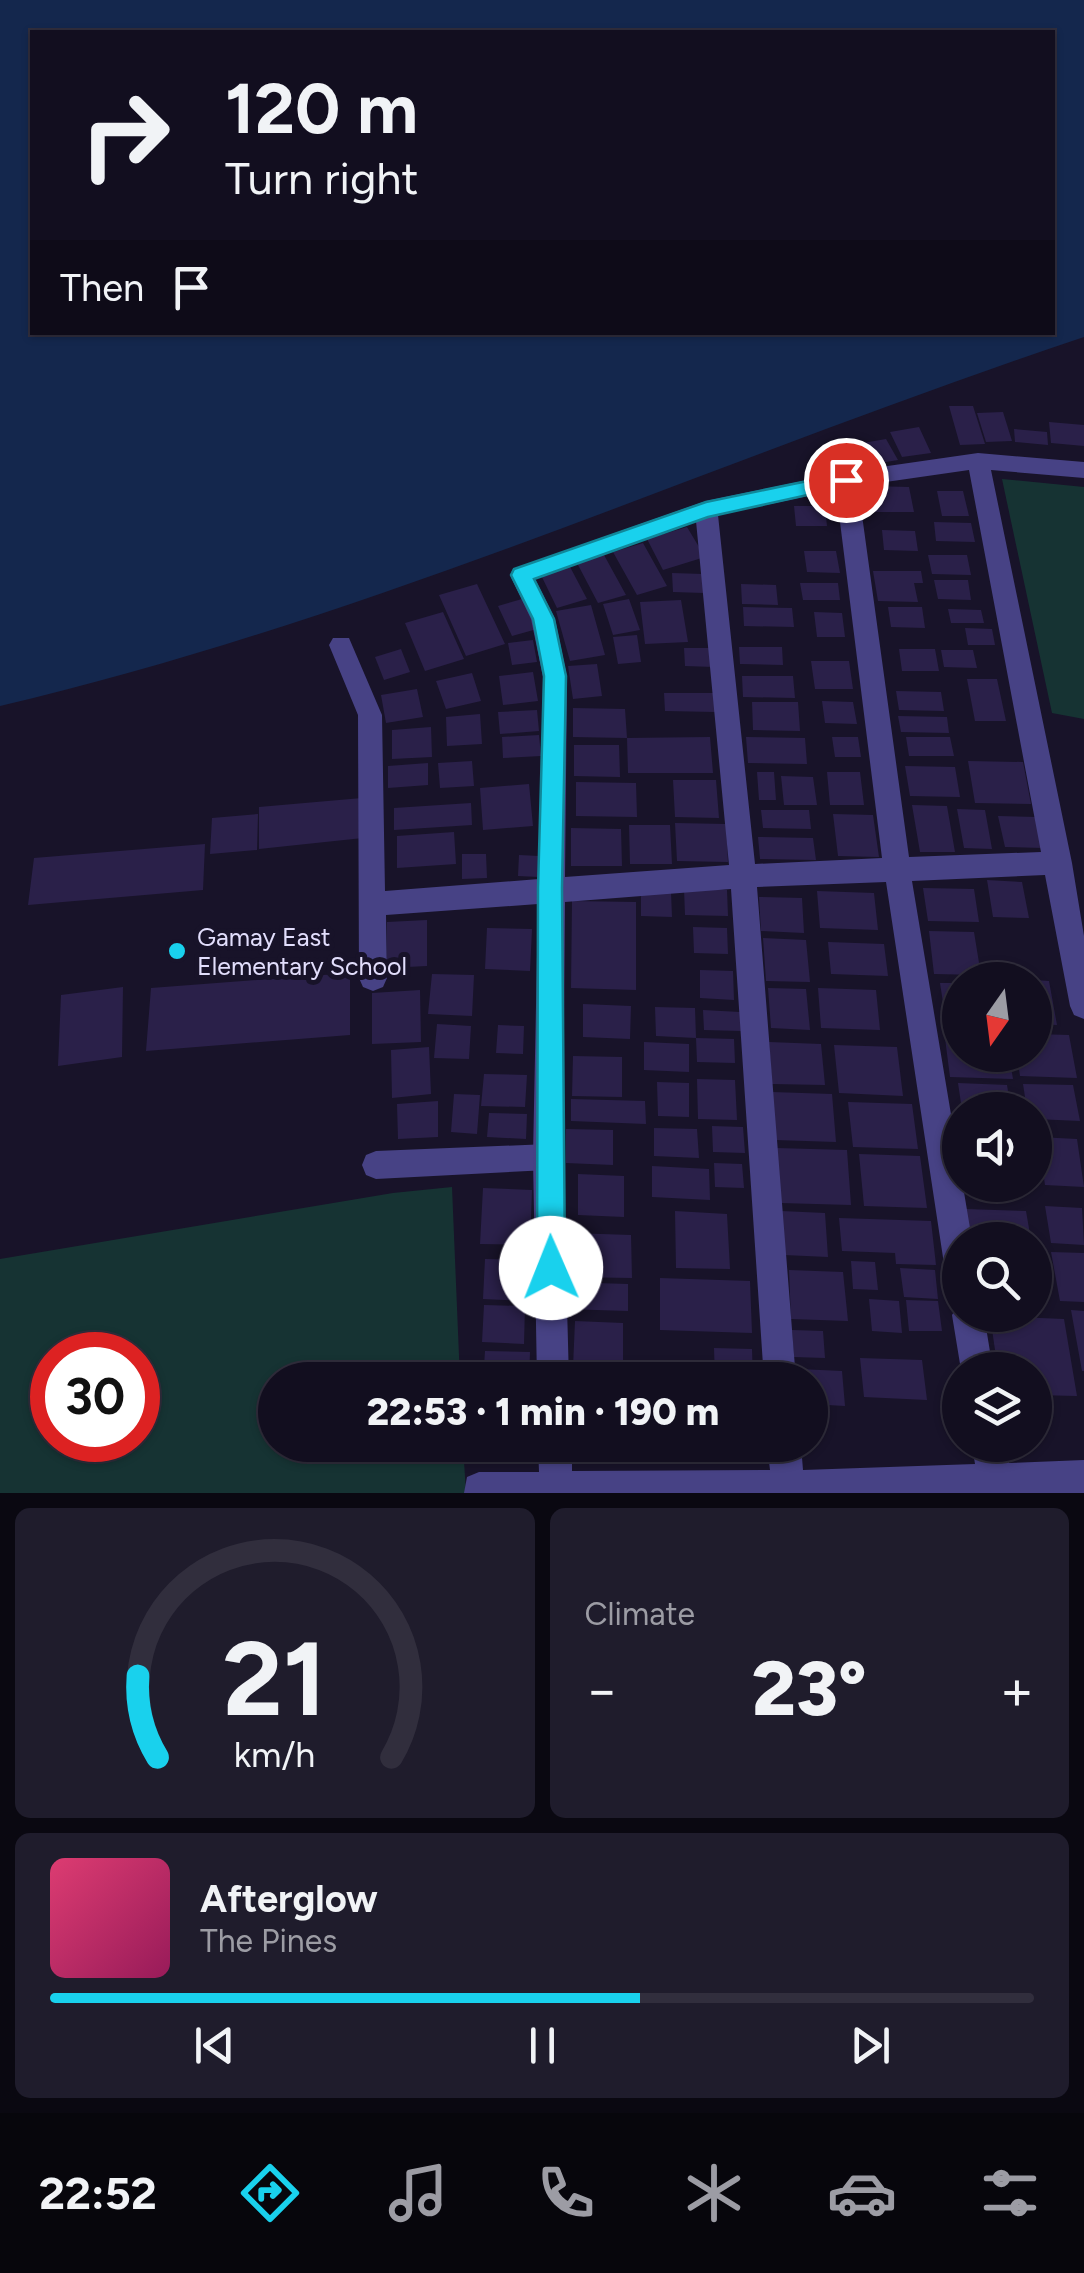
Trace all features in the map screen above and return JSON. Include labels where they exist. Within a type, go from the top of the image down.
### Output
[{"type":"street","points":[[553,1362],[548,1156],[555,676],[544,619],[521,575],[706,510],[846,480],[978,462],[1084,470]]},
{"type":"street","points":[[978,462],[1084,1006]]},
{"type":"street","points":[[846,480],[897,870],[953,1222]]},
{"type":"street","points":[[706,510],[743,876],[779,1362]]},
{"type":"street","points":[[341,645],[370,715],[373,978]]},
{"type":"street","points":[[374,904],[743,876],[1059,863]]},
{"type":"street","points":[[555,1462],[556,1489]]},
{"type":"street","points":[[786,1462],[788,1487]]},
{"type":"street","points":[[992,1462],[995,1482]]},
{"type":"street","points":[[479,1488],[788,1487],[1084,1477]]},
{"type":"lane","points":[[376,1165],[548,1156]]},
{"type":"green space","points":[[1002,479],[1084,487],[1084,719],[1052,713]]},
{"type":"green space","points":[[452,1187],[459,1362],[258,1362],[258,1462],[464,1462],[466,1493],[0,1493],[0,1259],[393,1193]]},
{"type":"water","points":[[0,0],[1084,0],[1084,337],[411,583],[139,670],[0,706]]},
{"type":"building","points":[[949,406],[973,406],[985,444],[960,445]]},
{"type":"building","points":[[1003,412],[1012,441],[986,442],[977,413]]},
{"type":"building","points":[[1049,422],[1084,425],[1084,446],[1051,443]]},
{"type":"building","points":[[919,427],[931,453],[902,457],[890,432]]},
{"type":"building","points":[[1014,429],[1047,432],[1048,445],[1015,442]]},
{"type":"building","points":[[886,439],[898,460],[868,465],[857,444]]},
{"type":"building","points":[[870,486],[909,487],[914,512],[874,512]]},
{"type":"building","points":[[937,491],[963,491],[969,516],[942,516]]},
{"type":"building","points":[[794,506],[825,506],[827,526],[796,526]]},
{"type":"building","points":[[934,522],[971,523],[975,542],[936,541]]},
{"type":"building","points":[[687,527],[705,557],[663,570],[647,539]]},
{"type":"building","points":[[882,530],[915,531],[918,551],[884,550]]},
{"type":"building","points":[[643,543],[667,586],[637,595],[613,552]]},
{"type":"building","points":[[804,551],[836,551],[840,573],[807,572]]},
{"type":"building","points":[[604,555],[626,595],[598,603],[577,563]]},
{"type":"building","points":[[928,555],[967,555],[971,575],[932,574]]},
{"type":"building","points":[[569,565],[587,599],[557,608],[540,573]]},
{"type":"building","points":[[873,571],[921,571],[923,583],[914,583],[918,602],[878,601]]},
{"type":"building","points":[[672,573],[703,574],[704,593],[673,592]]},
{"type":"building","points":[[934,580],[968,580],[971,600],[938,599]]},
{"type":"building","points":[[800,583],[838,583],[840,600],[803,600]]},
{"type":"building","points":[[477,584],[505,644],[466,656],[439,595]]},
{"type":"building","points":[[741,584],[776,585],[778,605],[742,604]]},
{"type":"building","points":[[522,599],[537,629],[512,636],[498,606]]},
{"type":"building","points":[[629,599],[640,630],[613,635],[603,604]]},
{"type":"building","points":[[681,600],[688,642],[645,644],[640,602]]},
{"type":"building","points":[[591,605],[605,655],[570,661],[556,611]]},
{"type":"building","points":[[743,607],[792,608],[794,627],[744,626]]},
{"type":"building","points":[[888,607],[922,607],[925,628],[891,627]]},
{"type":"building","points":[[948,609],[981,610],[984,623],[951,623]]},
{"type":"building","points":[[443,612],[464,659],[425,671],[405,623]]},
{"type":"building","points":[[814,612],[842,613],[845,637],[817,637]]},
{"type":"building","points":[[965,628],[992,629],[995,645],[968,645]]},
{"type":"building","points":[[637,635],[641,662],[618,664],[613,637]]},
{"type":"building","points":[[533,640],[537,662],[512,665],[508,643]]},
{"type":"building","points":[[739,647],[782,647],[783,665],[740,664]]},
{"type":"building","points":[[684,648],[712,648],[714,667],[685,666]]},
{"type":"building","points":[[401,649],[410,672],[384,680],[375,657]]},
{"type":"building","points":[[899,649],[935,649],[939,671],[902,671]]},
{"type":"building","points":[[941,650],[973,650],[977,668],[944,667]]},
{"type":"building","points":[[811,661],[849,661],[853,689],[815,689]]},
{"type":"building","points":[[597,664],[602,696],[573,699],[568,666]]},
{"type":"building","points":[[533,672],[538,701],[503,705],[499,676]]},
{"type":"building","points":[[472,673],[481,701],[446,709],[436,681]]},
{"type":"building","points":[[742,676],[793,676],[795,698],[743,697]]},
{"type":"building","points":[[967,679],[997,679],[1006,721],[975,721]]},
{"type":"building","points":[[417,689],[423,717],[386,723],[381,695]]},
{"type":"building","points":[[896,691],[941,692],[944,711],[899,710]]},
{"type":"building","points":[[664,693],[714,693],[716,712],[665,711]]},
{"type":"building","points":[[822,701],[853,702],[857,724],[825,723]]},
{"type":"building","points":[[752,702],[798,702],[800,731],[753,730]]},
{"type":"building","points":[[573,708],[625,709],[627,738],[573,737]]},
{"type":"building","points":[[537,710],[539,731],[500,734],[498,712]]},
{"type":"building","points":[[480,714],[482,744],[447,746],[446,717]]},
{"type":"building","points":[[898,716],[947,717],[949,733],[901,732]]},
{"type":"building","points":[[431,727],[432,757],[392,759],[392,730]]},
{"type":"building","points":[[539,735],[541,756],[503,758],[502,737]]},
{"type":"building","points":[[710,737],[713,773],[628,773],[627,738]]},
{"type":"building","points":[[746,737],[805,738],[807,764],[748,763]]},
{"type":"building","points":[[832,737],[858,737],[861,757],[835,757]]},
{"type":"building","points":[[906,737],[950,737],[954,756],[909,756]]},
{"type":"building","points":[[574,745],[619,745],[620,777],[574,776]]},
{"type":"building","points":[[472,761],[474,786],[440,788],[438,763]]},
{"type":"building","points":[[968,761],[1023,762],[1031,804],[975,803]]},
{"type":"building","points":[[428,763],[428,785],[388,788],[388,766]]},
{"type":"building","points":[[905,766],[955,767],[960,797],[910,796]]},
{"type":"building","points":[[757,772],[774,772],[776,800],[759,800]]},
{"type":"building","points":[[827,772],[860,772],[864,805],[830,805]]},
{"type":"building","points":[[781,776],[813,777],[817,805],[784,805]]},
{"type":"building","points":[[673,780],[716,780],[719,818],[675,817]]},
{"type":"building","points":[[576,782],[636,783],[637,817],[576,816]]},
{"type":"building","points":[[529,784],[533,826],[483,830],[480,788]]},
{"type":"building","points":[[362,798],[363,838],[259,849],[259,807]]},
{"type":"building","points":[[471,803],[472,825],[394,830],[394,808]]},
{"type":"building","points":[[912,805],[947,806],[955,852],[920,852]]},
{"type":"building","points":[[957,809],[985,810],[992,849],[964,848]]},
{"type":"building","points":[[761,810],[809,810],[811,829],[763,828]]},
{"type":"building","points":[[258,814],[257,850],[210,854],[212,818]]},
{"type":"building","points":[[833,814],[873,815],[879,857],[838,856]]},
{"type":"building","points":[[998,816],[1037,817],[1043,848],[1005,847]]},
{"type":"building","points":[[675,823],[726,824],[728,862],[677,861]]},
{"type":"building","points":[[629,825],[670,825],[672,864],[630,864]]},
{"type":"building","points":[[571,828],[621,829],[622,866],[571,866]]},
{"type":"building","points":[[454,832],[456,864],[397,868],[397,836]]},
{"type":"building","points":[[758,837],[813,838],[816,860],[760,859]]},
{"type":"building","points":[[205,844],[203,890],[28,905],[34,858]]},
{"type":"building","points":[[462,854],[486,854],[487,878],[462,879]]},
{"type":"building","points":[[519,855],[539,856],[539,877],[518,876]]},
{"type":"building","points":[[987,880],[1022,882],[1029,918],[993,917]]},
{"type":"building","points":[[923,888],[974,889],[979,922],[928,921]]},
{"type":"building","points":[[684,889],[727,890],[728,916],[685,915]]},
{"type":"building","points":[[641,891],[671,892],[672,917],[641,916]]},
{"type":"building","points":[[817,891],[874,893],[878,930],[820,928]]},
{"type":"building","points":[[759,897],[802,898],[804,933],[761,931]]},
{"type":"building","points":[[572,901],[636,902],[636,990],[571,988]]},
{"type":"building","points":[[427,920],[427,966],[387,968],[387,922]]},
{"type":"building","points":[[693,927],[727,928],[728,954],[694,953]]},
{"type":"building","points":[[487,928],[532,929],[530,971],[485,969]]},
{"type":"building","points":[[929,931],[974,932],[979,962],[942,962],[942,974],[934,974]]},
{"type":"building","points":[[763,938],[806,940],[810,982],[766,981]]},
{"type":"building","points":[[828,942],[884,944],[888,976],[831,974]]},
{"type":"building","points":[[700,970],[733,971],[734,1000],[700,998]]},
{"type":"building","points":[[350,973],[350,1035],[146,1051],[151,988]]},
{"type":"building","points":[[432,974],[474,975],[472,1016],[428,1014]]},
{"type":"building","points":[[123,987],[122,1057],[58,1066],[61,995]]},
{"type":"building","points":[[768,988],[806,989],[810,1030],[771,1028]]},
{"type":"building","points":[[818,988],[876,990],[880,1030],[821,1028]]},
{"type":"building","points":[[420,990],[421,1042],[372,1044],[372,993]]},
{"type":"building","points":[[1052,998],[1057,1025],[1052,1025]]},
{"type":"building","points":[[583,1004],[631,1006],[630,1039],[583,1037]]},
{"type":"building","points":[[655,1007],[695,1008],[696,1038],[656,1036]]},
{"type":"building","points":[[703,1010],[740,1012],[741,1031],[704,1030]]},
{"type":"building","points":[[437,1024],[471,1026],[469,1059],[434,1058]]},
{"type":"building","points":[[498,1025],[524,1026],[523,1054],[496,1053]]},
{"type":"building","points":[[1052,1034],[1069,1035],[1077,1078],[1020,1076],[1019,1072],[1052,1072]]},
{"type":"building","points":[[696,1038],[734,1039],[735,1063],[697,1062]]},
{"type":"building","points":[[644,1042],[689,1044],[689,1072],[644,1070]]},
{"type":"building","points":[[769,1042],[821,1044],[825,1085],[772,1084]]},
{"type":"building","points":[[834,1045],[897,1047],[903,1096],[839,1093]]},
{"type":"building","points":[[429,1047],[431,1094],[392,1098],[391,1050]]},
{"type":"building","points":[[573,1056],[622,1057],[622,1097],[572,1096]]},
{"type":"building","points":[[949,1072],[1012,1072],[1013,1079],[950,1077]]},
{"type":"building","points":[[484,1074],[527,1075],[525,1107],[481,1106]]},
{"type":"building","points":[[697,1079],[735,1080],[737,1120],[698,1119]]},
{"type":"building","points":[[657,1082],[689,1083],[689,1117],[658,1116]]},
{"type":"building","points":[[958,1083],[1007,1085],[1008,1092],[959,1092]]},
{"type":"building","points":[[1023,1084],[1073,1085],[1080,1121],[1052,1120],[1052,1092],[1024,1092]]},
{"type":"building","points":[[772,1092],[832,1094],[836,1142],[775,1140]]},
{"type":"building","points":[[454,1094],[480,1095],[477,1134],[451,1132]]},
{"type":"building","points":[[571,1099],[645,1101],[646,1124],[571,1121]]},
{"type":"building","points":[[438,1101],[438,1137],[398,1139],[397,1104]]},
{"type":"building","points":[[848,1102],[912,1104],[918,1149],[853,1147]]},
{"type":"building","points":[[489,1113],[527,1114],[526,1139],[487,1137]]},
{"type":"building","points":[[712,1126],[743,1127],[745,1153],[713,1152]]},
{"type":"building","points":[[654,1128],[697,1129],[699,1158],[654,1156]]},
{"type":"building","points":[[566,1129],[613,1130],[613,1165],[566,1163]]},
{"type":"building","points":[[1052,1138],[1077,1139],[1084,1187],[1052,1185]]},
{"type":"building","points":[[776,1148],[847,1150],[851,1205],[780,1203]]},
{"type":"building","points":[[859,1154],[920,1156],[927,1208],[864,1206]]},
{"type":"building","points":[[714,1163],[742,1164],[744,1188],[715,1187]]},
{"type":"building","points":[[652,1166],[709,1169],[710,1200],[652,1197]]},
{"type":"building","points":[[578,1174],[624,1176],[624,1217],[578,1215]]},
{"type":"building","points":[[483,1188],[532,1190],[530,1245],[480,1244]]},
{"type":"building","points":[[1045,1206],[1082,1208],[1084,1245],[1052,1243],[1052,1222],[1048,1222]]},
{"type":"building","points":[[965,1209],[1026,1211],[1028,1222],[967,1222]]},
{"type":"building","points":[[675,1211],[727,1214],[730,1269],[676,1268]]},
{"type":"building","points":[[781,1211],[825,1213],[828,1257],[784,1255]]},
{"type":"building","points":[[839,1218],[931,1221],[936,1265],[896,1264],[895,1253],[842,1251]]},
{"type":"building","points":[[571,1233],[631,1235],[632,1278],[570,1277]]},
{"type":"building","points":[[1052,1252],[1084,1253],[1084,1302],[1060,1301]]},
{"type":"building","points":[[485,1259],[530,1260],[529,1301],[483,1299]]},
{"type":"building","points":[[851,1261],[875,1262],[878,1290],[853,1289]]},
{"type":"building","points":[[900,1268],[935,1270],[938,1299],[904,1297]]},
{"type":"building","points":[[789,1270],[843,1272],[848,1321],[791,1319]]},
{"type":"building","points":[[660,1278],[750,1281],[752,1333],[660,1330]]},
{"type":"building","points":[[564,1282],[628,1284],[628,1311],[564,1309]]},
{"type":"building","points":[[869,1299],[899,1301],[902,1333],[872,1331]]},
{"type":"building","points":[[906,1300],[938,1301],[942,1331],[909,1331]]},
{"type":"building","points":[[484,1305],[525,1306],[524,1344],[482,1342]]},
{"type":"building","points":[[1071,1310],[1084,1311],[1084,1371],[1082,1371]]},
{"type":"building","points":[[1052,1319],[1064,1319],[1077,1396],[1052,1395],[1052,1352],[995,1352],[992,1332],[1052,1332]]},
{"type":"building","points":[[575,1321],[623,1323],[623,1362],[573,1362]]},
{"type":"building","points":[[792,1330],[823,1331],[825,1358],[794,1357]]},
{"type":"building","points":[[714,1348],[752,1349],[752,1362],[714,1362]]},
{"type":"building","points":[[485,1351],[530,1352],[530,1362],[484,1362]]},
{"type":"building","points":[[860,1358],[922,1360],[927,1400],[864,1397]]},
{"type":"building","points":[[828,1370],[842,1371],[845,1406],[828,1405]]},
{"type":"place","name":"Gamay East Elementary School","points":[[177,951]]},
{"type":"route","points":[[551,1268],[548,1156],[555,676],[544,619],[521,575],[706,510],[846,480]]}]
